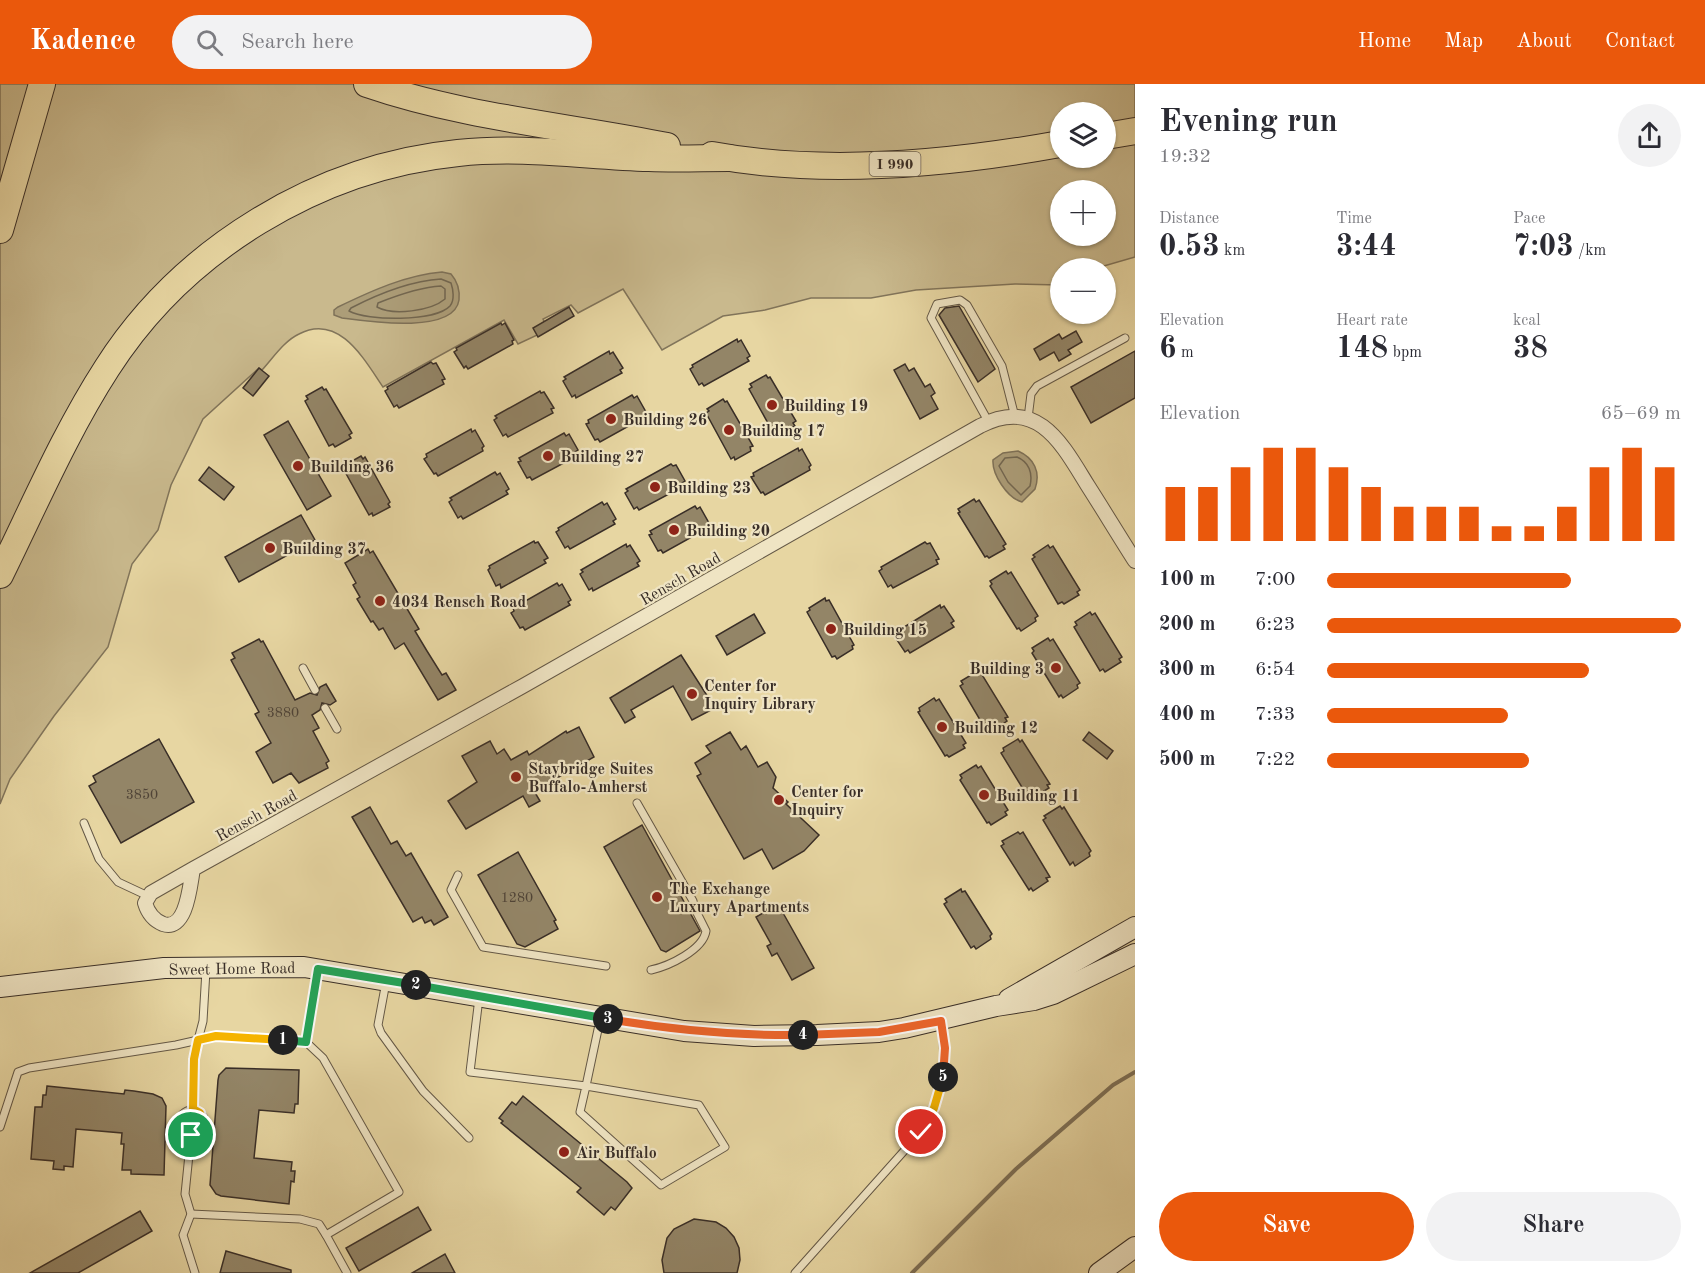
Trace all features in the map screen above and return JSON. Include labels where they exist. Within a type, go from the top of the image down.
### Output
[{"type":"highway","points":[[0,230],[42,84]]},
{"type":"highway","points":[[367,84],[419,99],[466,109],[729,158]]},
{"type":"highway","points":[[1116,134],[1135,131]]},
{"type":"highway","name":"I 990","points":[[729,158],[807,164],[900,164],[996,156],[1050,146]]},
{"type":"highway","points":[[0,575],[83,408],[108,366],[129,337],[169,292],[203,261],[241,232],[279,209],[323,188],[368,171],[423,158],[458,153],[525,151],[651,159],[729,158]]},
{"type":"main road","name":"Sweet Home Road","points":[[996,1006],[1135,927]]},
{"type":"main road","name":"Sweet Home Road","points":[[0,987],[164,968],[304,967],[684,1031],[754,1036],[879,1032],[941,1021],[1053,994],[1135,954]]},
{"type":"main road","points":[[1099,1273],[1135,1247]]},
{"type":"street","name":"Rensch Road","points":[[148,896],[533,681],[988,421],[1022,417]]},
{"type":"street","points":[[1022,417],[1046,427],[1060,441],[1135,561]]},
{"type":"street","points":[[148,896],[145,903],[152,917],[166,925],[175,923],[185,910],[193,869]]},
{"type":"lane","points":[[988,421],[931,318],[937,304],[960,300],[967,305],[1002,366],[1022,417]]},
{"type":"lane","points":[[1022,417],[1031,394],[1037,386],[1125,338]]},
{"type":"lane","points":[[303,668],[315,690]]},
{"type":"lane","points":[[325,708],[337,729]]},
{"type":"lane","points":[[637,803],[693,901],[694,909],[706,931],[703,940],[694,948],[651,970]]},
{"type":"lane","points":[[84,823],[99,859],[118,882],[148,896]]},
{"type":"lane","points":[[458,875],[451,890],[483,947],[606,966]]},
{"type":"lane","points":[[193,1109],[194,1059],[203,1021],[206,967]]},
{"type":"lane","points":[[306,1042],[318,969]]},
{"type":"lane","points":[[387,980],[378,1025],[381,1033],[423,1091],[469,1138]]},
{"type":"lane","points":[[480,995],[470,1072],[586,1086],[699,1105],[724,1148],[661,1185],[580,1112],[586,1086],[600,1017]]},
{"type":"lane","points":[[795,1273],[921,1132],[942,1087],[945,1048],[941,1021]]},
{"type":"lane","points":[[0,1126],[18,1072],[216,1036],[306,1042],[323,1058],[399,1192],[326,1235]]},
{"type":"lane","points":[[193,1109],[200,1113],[204,1124],[198,1134],[191,1135],[183,1132],[178,1122],[183,1113],[193,1109]]},
{"type":"lane","points":[[191,1135],[185,1194],[191,1214],[183,1235],[195,1273]]},
{"type":"lane","points":[[191,1214],[300,1219],[319,1224],[347,1273]]},
{"type":"shaded area","points":[[0,84],[1135,84],[1135,257],[1116,262],[1116,258],[1050,258],[1050,285],[1015,284],[916,290],[871,298],[811,298],[765,310],[723,316],[662,350],[623,289],[578,313],[571,305],[543,319],[548,330],[518,344],[504,320],[383,387],[359,352],[338,334],[326,329],[313,329],[294,337],[262,370],[259,368],[203,419],[171,485],[158,530],[132,564],[108,647],[54,716],[10,779],[0,804]]},
{"type":"water","points":[[442,272],[451,274],[453,277],[458,286],[459,300],[453,311],[442,318],[426,322],[388,323],[334,315],[334,310],[338,307],[376,290],[415,276]]},
{"type":"water","points":[[1018,451],[1035,466],[1037,477],[1035,489],[1022,502],[1006,491],[993,466],[993,460],[1003,453]]},
{"type":"building","points":[[959,306],[995,369],[978,382],[939,315],[945,308]]},
{"type":"building","points":[[569,307],[574,316],[538,337],[533,328]]},
{"type":"building","points":[[501,323],[502,325],[505,323],[514,340],[513,344],[468,369],[466,366],[464,368],[454,352],[456,348]]},
{"type":"building","points":[[1076,331],[1082,342],[1068,350],[1071,354],[1059,361],[1054,352],[1040,360],[1034,349],[1059,334],[1062,339]]},
{"type":"building","points":[[737,339],[738,342],[741,340],[750,356],[747,358],[749,361],[704,386],[702,383],[699,385],[690,369],[692,365]]},
{"type":"building","points":[[609,351],[610,354],[613,352],[623,368],[620,370],[622,373],[576,398],[575,395],[572,397],[563,381],[566,379],[564,377]]},
{"type":"building","points":[[1135,351],[1135,398],[1091,423],[1071,387]]},
{"type":"building","points":[[431,362],[436,363],[445,379],[442,380],[444,384],[399,408],[397,405],[394,407],[385,391],[387,387]]},
{"type":"building","points":[[905,364],[909,371],[914,368],[925,387],[930,384],[935,393],[931,396],[938,409],[920,419],[894,370]]},
{"type":"building","points":[[259,368],[269,376],[253,396],[243,388]]},
{"type":"building","name":"Building 19","points":[[766,375],[770,377],[796,421],[793,423],[795,426],[779,435],[777,432],[774,434],[749,389],[752,387],[750,384]]},
{"type":"building","points":[[322,387],[326,389],[352,433],[349,435],[351,438],[335,447],[333,444],[329,446],[305,401],[308,399],[306,396]]},
{"type":"building","points":[[540,391],[544,392],[554,408],[551,409],[553,413],[508,437],[506,434],[503,436],[494,420],[497,418],[495,416]]},
{"type":"building","name":"Building 26","points":[[632,395],[634,398],[637,396],[646,412],[643,414],[645,417],[600,442],[598,439],[595,440],[586,424],[589,423],[588,420]]},
{"type":"building","name":"Building 17","points":[[723,399],[727,401],[753,446],[750,447],[751,451],[735,460],[734,457],[731,459],[706,413],[709,411],[707,409]]},
{"type":"building","name":"Building 36","points":[[288,421],[331,496],[307,510],[264,435]]},
{"type":"building","points":[[471,429],[472,432],[475,430],[484,446],[483,451],[438,476],[434,474],[424,459],[427,457],[426,454]]},
{"type":"building","name":"Building 27","points":[[564,433],[566,436],[569,434],[578,450],[575,452],[577,456],[532,480],[530,477],[527,478],[518,462],[521,461],[519,458]]},
{"type":"building","points":[[798,448],[799,451],[802,449],[811,465],[810,470],[765,495],[761,493],[751,477],[754,476],[753,473]]},
{"type":"building","points":[[361,456],[363,459],[365,457],[390,502],[388,504],[390,507],[373,516],[372,513],[369,515],[344,470],[347,468],[345,465]]},
{"type":"building","name":"Building 23","points":[[671,464],[676,465],[685,481],[682,483],[684,486],[639,510],[637,507],[634,509],[625,493],[628,491],[626,489]]},
{"type":"building","points":[[209,467],[234,487],[224,500],[199,480]]},
{"type":"building","points":[[495,472],[497,475],[500,473],[509,489],[506,491],[508,494],[463,519],[461,516],[458,518],[449,502],[452,500],[450,498]]},
{"type":"building","points":[[974,499],[976,502],[979,500],[1006,544],[1003,546],[1005,549],[989,558],[985,557],[958,513],[960,512],[958,509]]},
{"type":"building","points":[[602,502],[604,505],[607,503],[616,519],[613,521],[615,524],[570,549],[568,546],[565,548],[556,532],[558,528]]},
{"type":"building","name":"Building 20","points":[[695,506],[697,509],[700,507],[709,523],[706,525],[708,528],[663,553],[661,550],[658,551],[649,535],[652,534],[650,531]]},
{"type":"building","name":"Building 37","points":[[301,515],[315,540],[239,582],[225,557]]},
{"type":"building","points":[[534,541],[538,542],[548,558],[544,560],[546,563],[501,588],[500,584],[496,586],[488,570],[489,566]]},
{"type":"building","points":[[925,542],[930,543],[939,559],[936,560],[938,564],[893,588],[891,585],[888,587],[879,571],[881,567]]},
{"type":"building","points":[[626,544],[627,547],[630,545],[640,561],[637,563],[639,566],[593,591],[592,588],[589,590],[580,574],[583,572],[581,570]]},
{"type":"building","points":[[1048,545],[1050,548],[1053,546],[1080,590],[1077,592],[1079,595],[1064,604],[1062,602],[1058,604],[1032,559],[1035,557],[1033,555]]},
{"type":"building","name":"4034 Rensch Road","points":[[368,549],[370,553],[373,551],[419,629],[415,631],[427,651],[442,675],[446,673],[456,690],[438,700],[404,643],[395,649],[383,628],[379,630],[373,621],[371,622],[357,599],[360,597],[353,585],[356,583],[345,563]]},
{"type":"building","points":[[1006,571],[1008,574],[1011,572],[1038,616],[1035,618],[1036,621],[1021,631],[1017,629],[990,586],[992,584],[990,581]]},
{"type":"building","points":[[557,583],[559,586],[562,584],[571,600],[568,602],[570,605],[525,630],[523,627],[520,628],[511,613],[514,611],[513,608]]},
{"type":"building","name":"Building 15","points":[[825,598],[826,601],[829,600],[854,645],[853,649],[837,659],[835,656],[832,657],[807,612],[809,608]]},
{"type":"building","points":[[940,605],[941,608],[944,606],[954,621],[951,623],[954,627],[910,653],[908,650],[905,652],[895,637],[898,635],[896,632]]},
{"type":"building","points":[[1090,612],[1092,615],[1095,613],[1122,657],[1119,659],[1121,662],[1105,672],[1103,669],[1100,671],[1074,627],[1077,625],[1075,622]]},
{"type":"building","points":[[754,614],[765,633],[727,655],[716,636]]},
{"type":"building","name":"Building 3","points":[[1048,638],[1050,641],[1053,639],[1080,683],[1077,685],[1078,688],[1063,698],[1061,695],[1059,697],[1032,653],[1034,651],[1032,648]]},
{"type":"building","points":[[259,639],[263,641],[295,700],[310,693],[317,695],[320,687],[326,684],[336,701],[330,705],[322,703],[320,710],[312,715],[319,728],[313,731],[329,761],[326,763],[328,768],[299,783],[291,773],[273,783],[256,752],[271,743],[255,714],[259,712],[231,660],[235,658],[232,653]]},
{"type":"building","points":[[681,655],[715,708],[692,720],[673,686],[631,710],[635,717],[625,723],[610,698]]},
{"type":"building","points":[[976,672],[978,675],[981,673],[1008,717],[1005,718],[1007,721],[992,731],[990,728],[986,730],[960,686],[963,684],[961,681]]},
{"type":"building","name":"Building 12","points":[[934,698],[936,701],[939,699],[966,743],[963,745],[965,748],[949,757],[945,756],[918,712],[919,708]]},
{"type":"building","name":"Staybridge Suites Buffalo-Amherst","points":[[579,727],[594,757],[534,791],[540,801],[529,807],[523,796],[466,829],[448,801],[477,782],[462,756],[490,741],[497,754],[504,749],[511,760],[527,751],[529,755],[566,731],[567,733]]},
{"type":"building","name":"Center for Inquiry","points":[[730,732],[741,750],[746,746],[758,767],[767,762],[776,777],[773,788],[788,802],[786,804],[819,835],[804,851],[773,869],[762,849],[744,859],[697,776],[701,774],[695,763],[711,753],[706,746]]},
{"type":"building","points":[[1089,732],[1113,751],[1107,759],[1083,740]]},
{"type":"building","points":[[159,739],[194,802],[121,843],[89,786],[96,782],[93,776]]},
{"type":"building","points":[[1018,739],[1020,742],[1022,740],[1050,784],[1047,785],[1049,788],[1033,798],[1031,795],[1028,797],[1001,753],[1004,751],[1003,748]]},
{"type":"building","name":"Building 11","points":[[976,765],[978,768],[981,766],[1008,810],[1005,812],[1007,815],[991,825],[987,823],[960,780],[962,778],[960,775]]},
{"type":"building","points":[[1060,806],[1062,809],[1064,807],[1091,851],[1090,856],[1075,866],[1073,862],[1070,865],[1043,820],[1046,818],[1044,816]]},
{"type":"building","points":[[370,807],[391,844],[397,841],[406,856],[411,853],[448,917],[434,925],[431,920],[425,923],[422,917],[413,922],[352,817]]},
{"type":"building","name":"The Exchange Luxury Apartments","points":[[642,825],[700,931],[666,952],[661,950],[604,847]]},
{"type":"building","points":[[1018,832],[1020,834],[1023,832],[1050,877],[1046,878],[1048,881],[1033,891],[1031,888],[1029,890],[1001,846],[1004,844],[1002,841]]},
{"type":"building","points":[[518,852],[556,920],[554,921],[558,929],[525,947],[517,944],[478,875]]},
{"type":"building","points":[[961,889],[962,892],[965,891],[992,934],[991,939],[976,949],[974,946],[971,948],[944,904],[947,902],[945,899]]},
{"type":"building","points":[[778,904],[814,968],[792,980],[777,953],[772,956],[767,946],[771,944],[756,917]]},
{"type":"building","points":[[226,1068],[299,1070],[298,1104],[295,1104],[294,1113],[259,1110],[254,1158],[292,1162],[291,1171],[295,1171],[294,1182],[291,1181],[289,1204],[221,1196],[216,1194],[210,1185],[218,1080],[219,1075]]},
{"type":"building","points":[[47,1086],[124,1094],[125,1090],[153,1094],[162,1098],[166,1106],[164,1175],[131,1174],[131,1170],[122,1170],[124,1144],[121,1144],[122,1133],[76,1129],[73,1167],[64,1166],[64,1170],[53,1169],[54,1161],[31,1159],[35,1107],[42,1107],[43,1095],[46,1095]]},
{"type":"building","name":"Air Buffalo","points":[[523,1096],[632,1188],[615,1210],[611,1207],[604,1215],[577,1192],[581,1188],[501,1123],[503,1121],[499,1118],[512,1102],[516,1105]]},
{"type":"building","points":[[418,1207],[431,1230],[359,1271],[346,1248]]},
{"type":"building","points":[[140,1211],[152,1231],[78,1273],[30,1273]]},
{"type":"building","points":[[694,1219],[716,1222],[734,1237],[739,1248],[740,1260],[737,1273],[664,1273],[662,1260],[667,1238],[674,1229]]},
{"type":"building","points":[[226,1251],[291,1270],[291,1273],[220,1273]]},
{"type":"building","points":[[445,1254],[455,1273],[412,1273]]},
{"type":"waterway","points":[[912,1273],[1016,1169],[1113,1085],[1135,1072]]},
{"type":"place","name":"Building 19","points":[[772,405]]},
{"type":"place","name":"Building 26","points":[[611,419]]},
{"type":"place","name":"Building 17","points":[[729,430]]},
{"type":"place","name":"Building 27","points":[[548,456]]},
{"type":"place","name":"Building 36","points":[[298,466]]},
{"type":"place","name":"Building 23","points":[[655,487]]},
{"type":"place","name":"Building 20","points":[[674,530]]},
{"type":"place","name":"Building 37","points":[[270,548]]},
{"type":"place","name":"4034 Rensch Road","points":[[380,601]]},
{"type":"place","name":"Building 15","points":[[831,629]]},
{"type":"place","name":"Building 3","points":[[1056,668]]},
{"type":"place","name":"Center for Inquiry Library","points":[[692,694]]},
{"type":"place","name":"Building 12","points":[[942,727]]},
{"type":"place","name":"Staybridge Suites Buffalo-Amherst","points":[[516,777]]},
{"type":"place","name":"Building 11","points":[[984,795]]},
{"type":"place","name":"Center for Inquiry","points":[[779,800]]},
{"type":"place","name":"The Exchange Luxury Apartments","points":[[657,897]]},
{"type":"place","name":"Air Buffalo","points":[[564,1152]]},
{"type":"route","points":[[191,1135],[203,1130],[204,1124],[203,1116],[193,1109],[194,1059],[198,1040],[228,1036],[306,1042],[318,969],[684,1031],[754,1036],[817,1035],[879,1032],[941,1021],[945,1048],[942,1087],[921,1132]]}]
